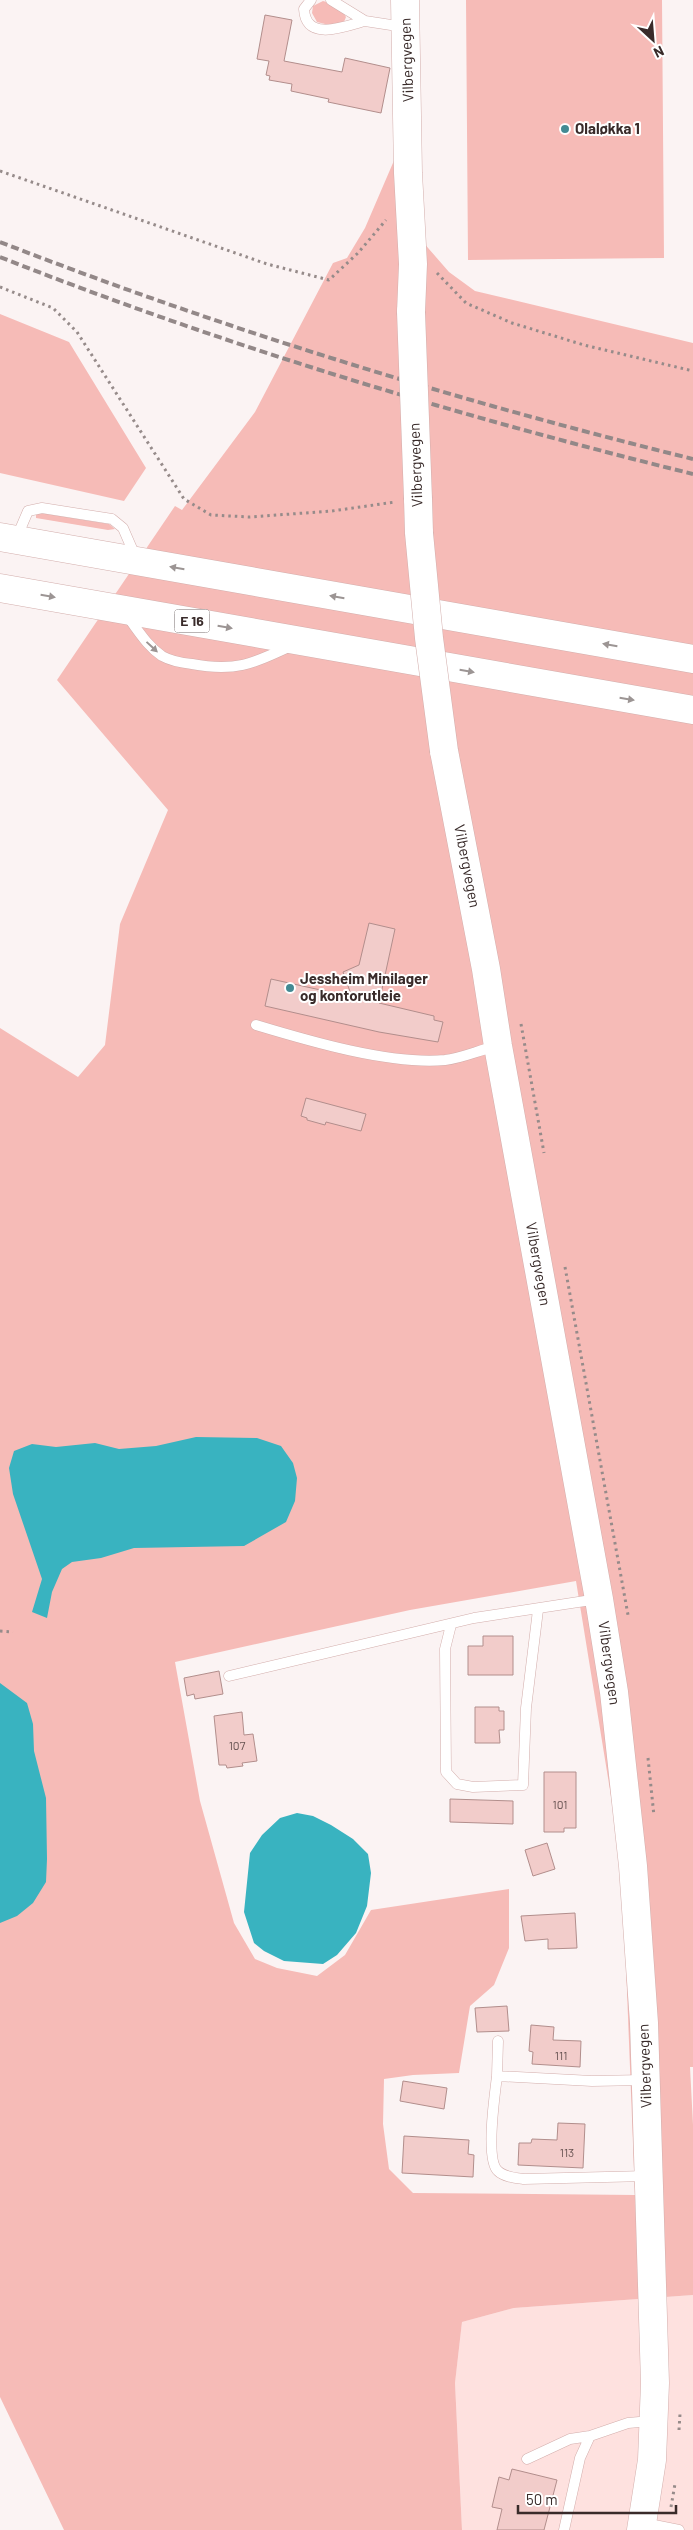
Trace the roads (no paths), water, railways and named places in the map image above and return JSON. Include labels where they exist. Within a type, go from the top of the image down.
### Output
[{"type":"main road","name":"Vilbergvegen","points":[[405,0],[410,220],[413,264],[411,312],[419,532],[429,638],[444,751],[486,970],[498,1046],[599,1599],[614,1692],[633,1866],[642,1988],[646,2080],[654,2421],[652,2460],[642,2527]]},
{"type":"main road","points":[[5,535],[137,561],[693,659]]},
{"type":"main road","name":"E 16","points":[[0,588],[693,710]]},
{"type":"lane","points":[[311,0],[304,9],[305,16],[307,21],[319,30],[338,30],[365,21]]},
{"type":"lane","points":[[331,0],[365,21],[406,27]]},
{"type":"lane","points":[[5,535],[28,511],[42,508],[112,519],[123,528],[137,561]]},
{"type":"lane","points":[[122,609],[149,646],[163,657],[178,662],[226,668],[240,666],[302,641]]},
{"type":"lane","points":[[256,1025],[369,1054],[411,1060],[446,1060],[498,1046]]},
{"type":"lane","points":[[229,1676],[474,1618],[538,1610],[599,1599]]},
{"type":"lane","points":[[451,1624],[445,1649],[446,1772],[457,1784],[473,1788],[523,1785],[526,1708],[538,1610]]},
{"type":"lane","points":[[498,2041],[491,2148],[494,2164],[498,2171],[513,2178],[524,2179],[648,2176]]},
{"type":"lane","points":[[496,2076],[592,2082],[646,2080]]},
{"type":"lane","points":[[527,2459],[570,2439],[590,2436],[628,2423],[654,2421]]},
{"type":"lane","points":[[564,2530],[580,2458],[590,2436]]},
{"type":"lane","points":[[642,2527],[679,2530]]},
{"type":"water","points":[[196,1437],[257,1438],[281,1446],[293,1463],[297,1478],[295,1501],[286,1522],[244,1546],[134,1548],[101,1558],[72,1562],[62,1569],[52,1592],[47,1618],[32,1612],[42,1579],[13,1494],[9,1468],[14,1451],[32,1444],[56,1447],[95,1443],[119,1449],[156,1446]]},
{"type":"water","points":[[0,1683],[27,1703],[33,1724],[34,1751],[46,1798],[47,1859],[46,1882],[33,1903],[17,1916],[0,1923]]},
{"type":"water","points":[[297,1813],[313,1816],[331,1825],[353,1839],[368,1854],[371,1873],[367,1906],[356,1933],[337,1955],[323,1964],[284,1961],[264,1951],[254,1943],[244,1912],[250,1853],[262,1835],[280,1818]]},
{"type":"railway","points":[[0,242],[171,305],[343,362],[517,413],[693,459]]},
{"type":"railway","points":[[0,257],[170,320],[343,377],[517,428],[693,474]]},
{"type":"place","name":"Olaløkka 1","points":[[565,129]]},
{"type":"place","name":"Jessheim Minilager og kontorutleie","points":[[290,988]]}]
